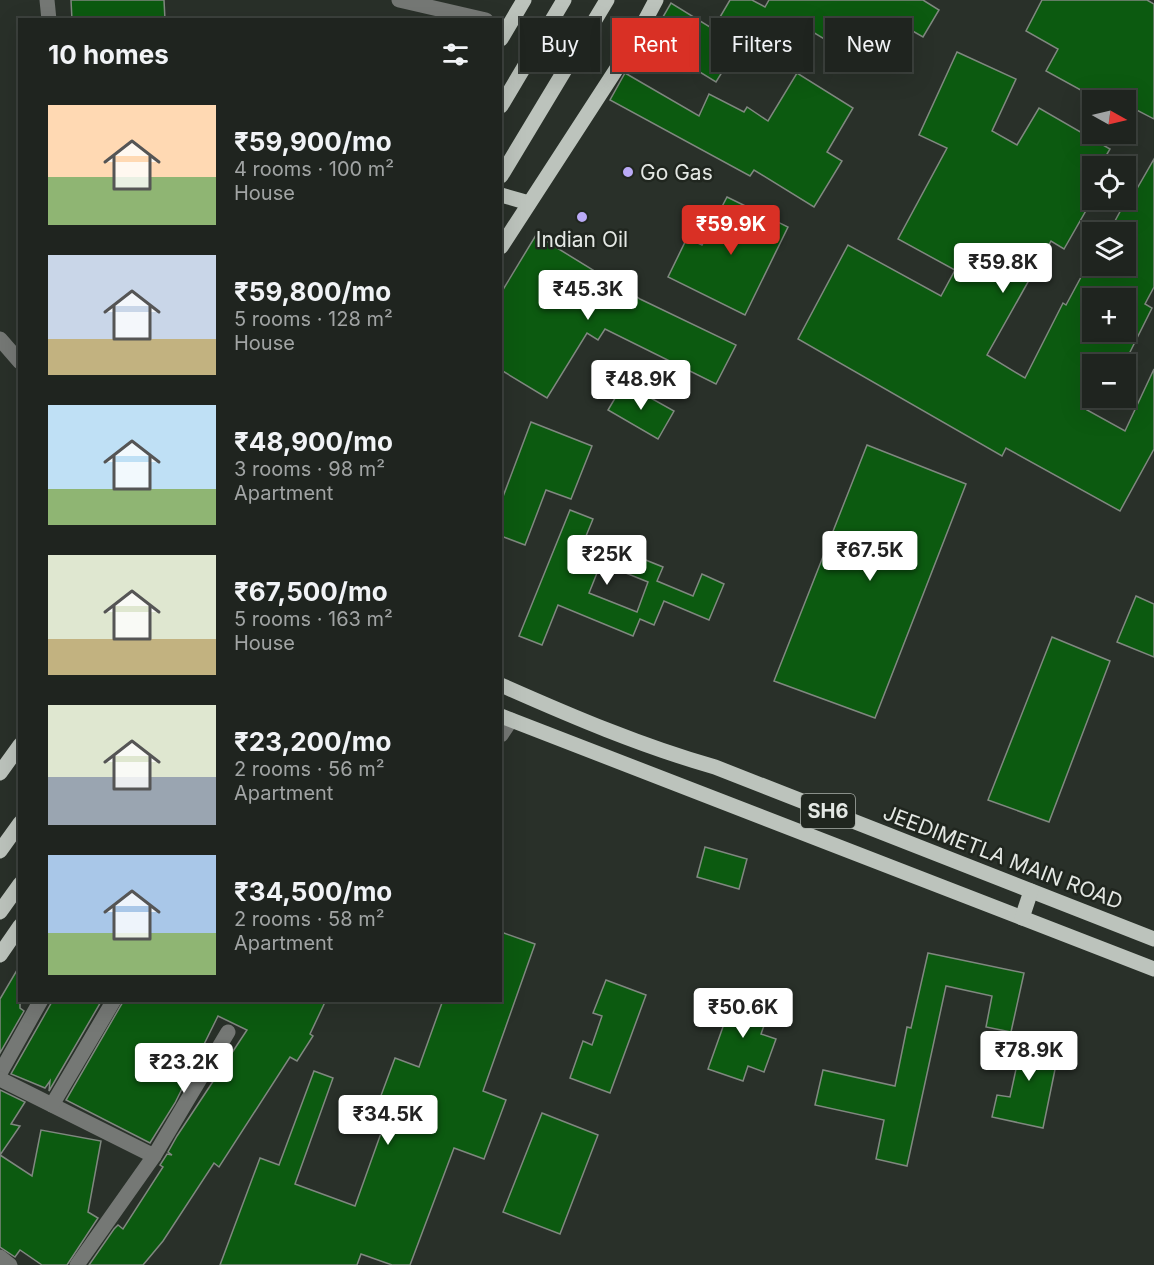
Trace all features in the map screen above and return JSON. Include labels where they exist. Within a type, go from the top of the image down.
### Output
[{"type":"main road","points":[[506,24],[524,0]]},
{"type":"main road","points":[[502,104],[564,0]]},
{"type":"main road","points":[[502,174],[607,0]]},
{"type":"main road","points":[[502,245],[632,45],[656,0]]},
{"type":"main road","points":[[502,195],[529,203]]},
{"type":"main road","name":"JEEDIMETLA MAIN ROAD","points":[[502,685],[595,726],[666,753],[715,767],[1154,939]]},
{"type":"main road","name":"SH6","points":[[506,718],[1154,969]]},
{"type":"main road","points":[[2,767],[18,747]]},
{"type":"main road","points":[[0,851],[18,826]]},
{"type":"main road","points":[[0,912],[18,887]]},
{"type":"main road","points":[[1022,918],[1031,891]]},
{"type":"main road","points":[[0,955],[18,929]]},
{"type":"street","points":[[47,0],[49,18]]},
{"type":"street","points":[[399,0],[477,18]]},
{"type":"street","points":[[0,339],[18,360]]},
{"type":"street","points":[[0,1073],[40,1002]]},
{"type":"street","points":[[52,1106],[113,1002]]},
{"type":"street","points":[[77,1265],[154,1156],[228,1032]]},
{"type":"street","points":[[0,1079],[154,1156]]},
{"type":"street","points":[[0,1257],[10,1265]]},
{"type":"building","points":[[71,0],[164,0],[165,18],[72,18]]},
{"type":"building","points":[[730,0],[752,0],[765,7],[769,0],[923,0],[939,10],[923,37],[912,31],[912,18],[825,18],[825,39],[813,32],[813,18],[719,18]]},
{"type":"building","points":[[1042,0],[1147,0],[1154,4],[1154,119],[1136,110],[1136,90],[1082,91],[1046,71],[1058,49],[1026,31]]},
{"type":"building","points":[[671,3],[695,18],[662,18]]},
{"type":"building","points":[[699,20],[711,28],[711,72],[722,72],[716,82],[699,72]]},
{"type":"building","points":[[957,52],[1016,79],[992,131],[1017,145],[1039,108],[1082,133],[1082,144],[1101,144],[1110,149],[1106,156],[1082,156],[1082,210],[1086,210],[1064,249],[1051,241],[987,355],[1025,378],[1063,303],[1066,305],[1082,275],[1136,276],[1136,222],[1114,222],[1121,210],[1136,210],[1136,190],[1154,159],[1154,287],[1145,304],[1152,308],[1136,340],[1136,288],[1082,288],[1082,342],[1135,342],[1129,354],[1082,354],[1082,408],[1088,408],[1087,410],[1125,431],[1154,369],[1154,449],[1120,511],[1006,448],[1002,456],[798,339],[848,245],[941,296],[955,270],[898,239],[947,148],[919,135]]},
{"type":"building","points":[[625,73],[699,116],[709,94],[744,112],[747,107],[768,121],[797,73],[853,108],[827,152],[842,161],[814,207],[754,170],[750,176],[610,100]]},
{"type":"building","points":[[727,197],[788,227],[745,315],[668,277],[687,238],[702,245]]},
{"type":"building","points":[[536,235],[640,299],[736,345],[716,384],[605,329],[598,340],[587,333],[547,398],[502,371],[502,291]]},
{"type":"building","points":[[624,383],[674,411],[658,439],[608,410]]},
{"type":"building","points":[[531,422],[592,446],[571,499],[546,490],[525,545],[502,536],[502,499]]},
{"type":"building","points":[[867,445],[966,484],[875,718],[774,681]]},
{"type":"building","points":[[570,510],[593,519],[586,536],[663,567],[657,581],[693,596],[702,574],[724,584],[709,620],[664,601],[654,625],[640,619],[633,636],[558,605],[542,645],[519,636]],"holes":[[[601,563],[648,582],[637,612],[589,593]]]},
{"type":"building","points":[[1136,596],[1154,604],[1154,657],[1117,642]]},
{"type":"building","points":[[1052,637],[1110,661],[1049,822],[988,800]]},
{"type":"building","points":[[705,847],[747,859],[739,889],[697,877]]},
{"type":"building","points":[[502,932],[535,944],[483,1091],[506,1100],[484,1159],[454,1148],[410,1265],[392,1265],[361,1254],[357,1265],[220,1265],[260,1158],[279,1165],[314,1071],[333,1078],[295,1184],[355,1206],[385,1122],[373,1117],[395,1058],[419,1067],[442,1002],[502,1002]]},
{"type":"building","points":[[928,953],[1024,973],[1011,1032],[986,1027],[992,996],[946,986],[907,1166],[876,1159],[884,1120],[815,1105],[823,1070],[895,1086],[907,1027],[911,1028]]},
{"type":"building","points":[[18,968],[18,1002],[24,1011],[0,1053],[0,999]]},
{"type":"building","points":[[606,980],[646,995],[610,1093],[570,1078],[583,1041],[592,1045],[602,1016],[593,1013]]},
{"type":"building","points":[[735,993],[771,1006],[761,1034],[776,1039],[764,1072],[748,1066],[743,1081],[708,1069]]},
{"type":"building","points":[[52,1002],[101,1002],[49,1091],[50,1081],[45,1088],[11,1074]]},
{"type":"building","points":[[123,1002],[325,1002],[310,1034],[313,1036],[297,1061],[290,1057],[219,1167],[214,1163],[163,1241],[143,1265],[89,1265],[114,1229],[118,1225],[123,1229],[163,1167],[160,1165],[167,1154],[172,1155],[168,1152],[177,1136],[247,1030],[218,1016],[175,1103],[150,1143],[66,1100]]},
{"type":"building","points":[[1010,1034],[1060,1045],[1043,1128],[992,1117],[997,1095],[1010,1097],[1018,1060],[1005,1057]]},
{"type":"building","points":[[0,1090],[25,1102],[11,1124],[20,1126],[0,1155]]},
{"type":"building","points":[[542,1113],[598,1135],[560,1234],[503,1212]]},
{"type":"building","points":[[41,1130],[101,1141],[88,1212],[98,1218],[67,1265],[42,1265],[20,1250],[15,1257],[0,1247],[0,1155],[32,1176]]},
{"type":"place","name":"Go Gas","points":[[628,172]]},
{"type":"place","name":"Indian Oil","points":[[582,217]]}]
